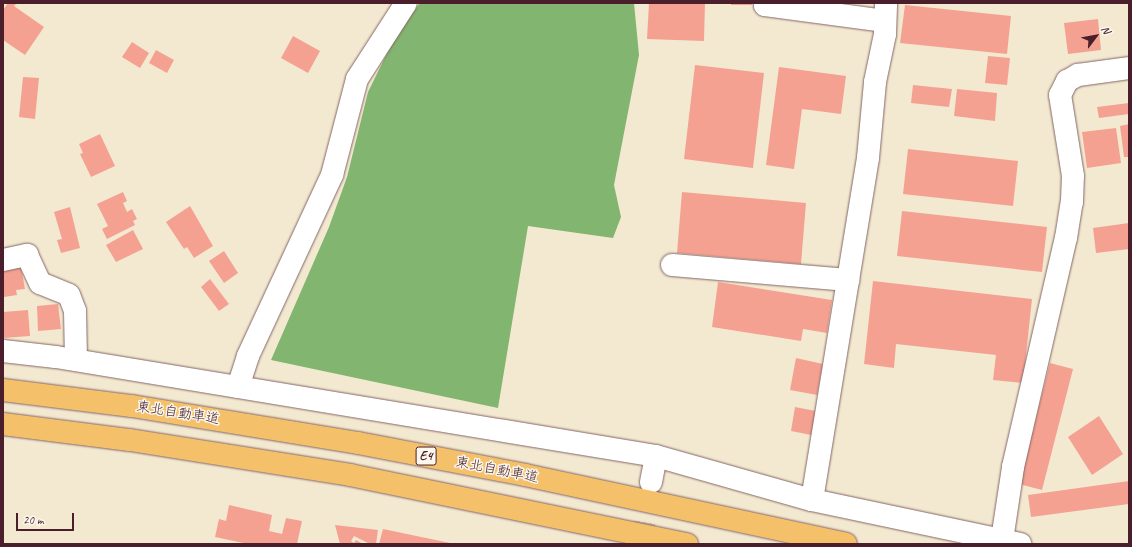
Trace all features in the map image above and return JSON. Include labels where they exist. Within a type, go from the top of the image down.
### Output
[{"type":"highway","name":"東北自動車道","points":[[3,390],[132,406],[358,443],[525,475],[846,544]]},
{"type":"highway","name":"E4","points":[[3,424],[130,440],[343,474],[687,544]]},
{"type":"street","points":[[238,387],[248,356],[332,175],[357,79],[406,3]]},
{"type":"street","points":[[765,3],[765,5],[886,12],[875,82],[868,158],[812,500]]},
{"type":"street","points":[[3,351],[76,360],[656,456],[812,500],[1011,542],[1013,467],[1066,238],[1072,202],[1073,176],[1060,95],[1067,81],[1078,75],[1129,68]]},
{"type":"street","points":[[3,260],[27,255],[40,283],[69,295],[75,311],[76,360]]},
{"type":"street","points":[[672,265],[848,280]]},
{"type":"street","points":[[651,482],[656,456]]},
{"type":"green space","points":[[420,3],[634,3],[639,55],[614,185],[621,217],[613,238],[528,226],[498,408],[271,360],[329,227],[347,177],[368,92],[396,35]]},
{"type":"building","points":[[8,3],[17,3],[14,6],[44,27],[25,55],[3,40],[3,10]]},
{"type":"building","points":[[649,3],[705,3],[704,41],[647,39]]},
{"type":"building","points":[[731,3],[752,3],[752,5],[731,5]]},
{"type":"building","points":[[905,5],[1011,16],[1007,54],[900,43]]},
{"type":"building","points":[[1098,19],[1101,50],[1068,54],[1064,23]]},
{"type":"building","points":[[293,36],[320,51],[308,73],[281,58]]},
{"type":"building","points":[[132,42],[149,53],[140,68],[122,57]]},
{"type":"building","points":[[156,50],[174,60],[167,73],[149,63]]},
{"type":"building","points":[[988,56],[1010,58],[1007,85],[985,83]]},
{"type":"building","points":[[695,65],[764,73],[753,168],[684,159]]},
{"type":"building","points":[[779,67],[846,76],[841,114],[802,109],[794,169],[766,165]]},
{"type":"building","points":[[23,77],[39,78],[35,119],[19,117]]},
{"type":"building","points":[[913,85],[952,89],[949,107],[911,103]]},
{"type":"building","points":[[957,89],[997,93],[995,121],[954,116]]},
{"type":"building","points":[[1129,103],[1129,114],[1099,118],[1097,107]]},
{"type":"building","points":[[1129,124],[1129,157],[1124,157],[1120,126]]},
{"type":"building","points":[[1116,128],[1121,163],[1087,168],[1082,132]]},
{"type":"building","points":[[100,134],[115,166],[91,177],[80,154],[83,153],[79,144]]},
{"type":"building","points":[[908,149],[1018,161],[1013,206],[903,194]]},
{"type":"building","points":[[123,192],[127,201],[123,203],[127,212],[132,209],[137,219],[133,221],[135,225],[107,239],[102,229],[108,226],[97,204]]},
{"type":"building","points":[[682,192],[806,203],[801,264],[677,253]]},
{"type":"building","points":[[190,206],[213,246],[194,258],[187,247],[184,249],[166,222]]},
{"type":"building","points":[[70,207],[80,248],[61,253],[57,240],[62,239],[54,212]]},
{"type":"building","points":[[902,211],[1047,227],[1042,272],[897,256]]},
{"type":"building","points":[[1129,223],[1129,249],[1096,253],[1093,228]]},
{"type":"building","points":[[133,230],[143,249],[116,262],[106,245]]},
{"type":"building","points":[[224,251],[238,273],[224,283],[209,261]]},
{"type":"building","points":[[21,266],[25,289],[16,290],[17,295],[4,297],[3,269]]},
{"type":"building","points":[[210,279],[229,304],[219,311],[201,287]]},
{"type":"building","points":[[873,281],[1032,299],[1023,383],[993,380],[996,355],[896,344],[894,368],[864,364]]},
{"type":"building","points":[[718,282],[832,300],[827,333],[803,329],[801,341],[712,327]]},
{"type":"building","points":[[58,304],[61,329],[38,331],[37,306]]},
{"type":"building","points":[[28,310],[30,336],[3,338],[3,312]]},
{"type":"building","points":[[796,358],[823,364],[817,395],[790,390]]},
{"type":"building","points":[[1050,363],[1073,369],[1042,490],[1019,484]]},
{"type":"building","points":[[795,407],[816,411],[811,435],[791,431]]},
{"type":"building","points":[[1099,416],[1123,454],[1092,475],[1068,437]]},
{"type":"building","points":[[1129,481],[1129,504],[1031,517],[1028,495]]},
{"type":"building","points":[[229,505],[272,515],[269,531],[282,534],[286,518],[302,521],[297,544],[248,544],[215,537],[219,519],[226,521]]},
{"type":"building","points":[[335,525],[378,530],[376,544],[370,544],[354,536],[351,541],[354,543],[356,540],[363,544],[340,544]]},
{"type":"building","points":[[383,529],[450,543],[450,544],[379,544]]},
{"type":"tunnel","points":[[641,544],[651,482]]}]
